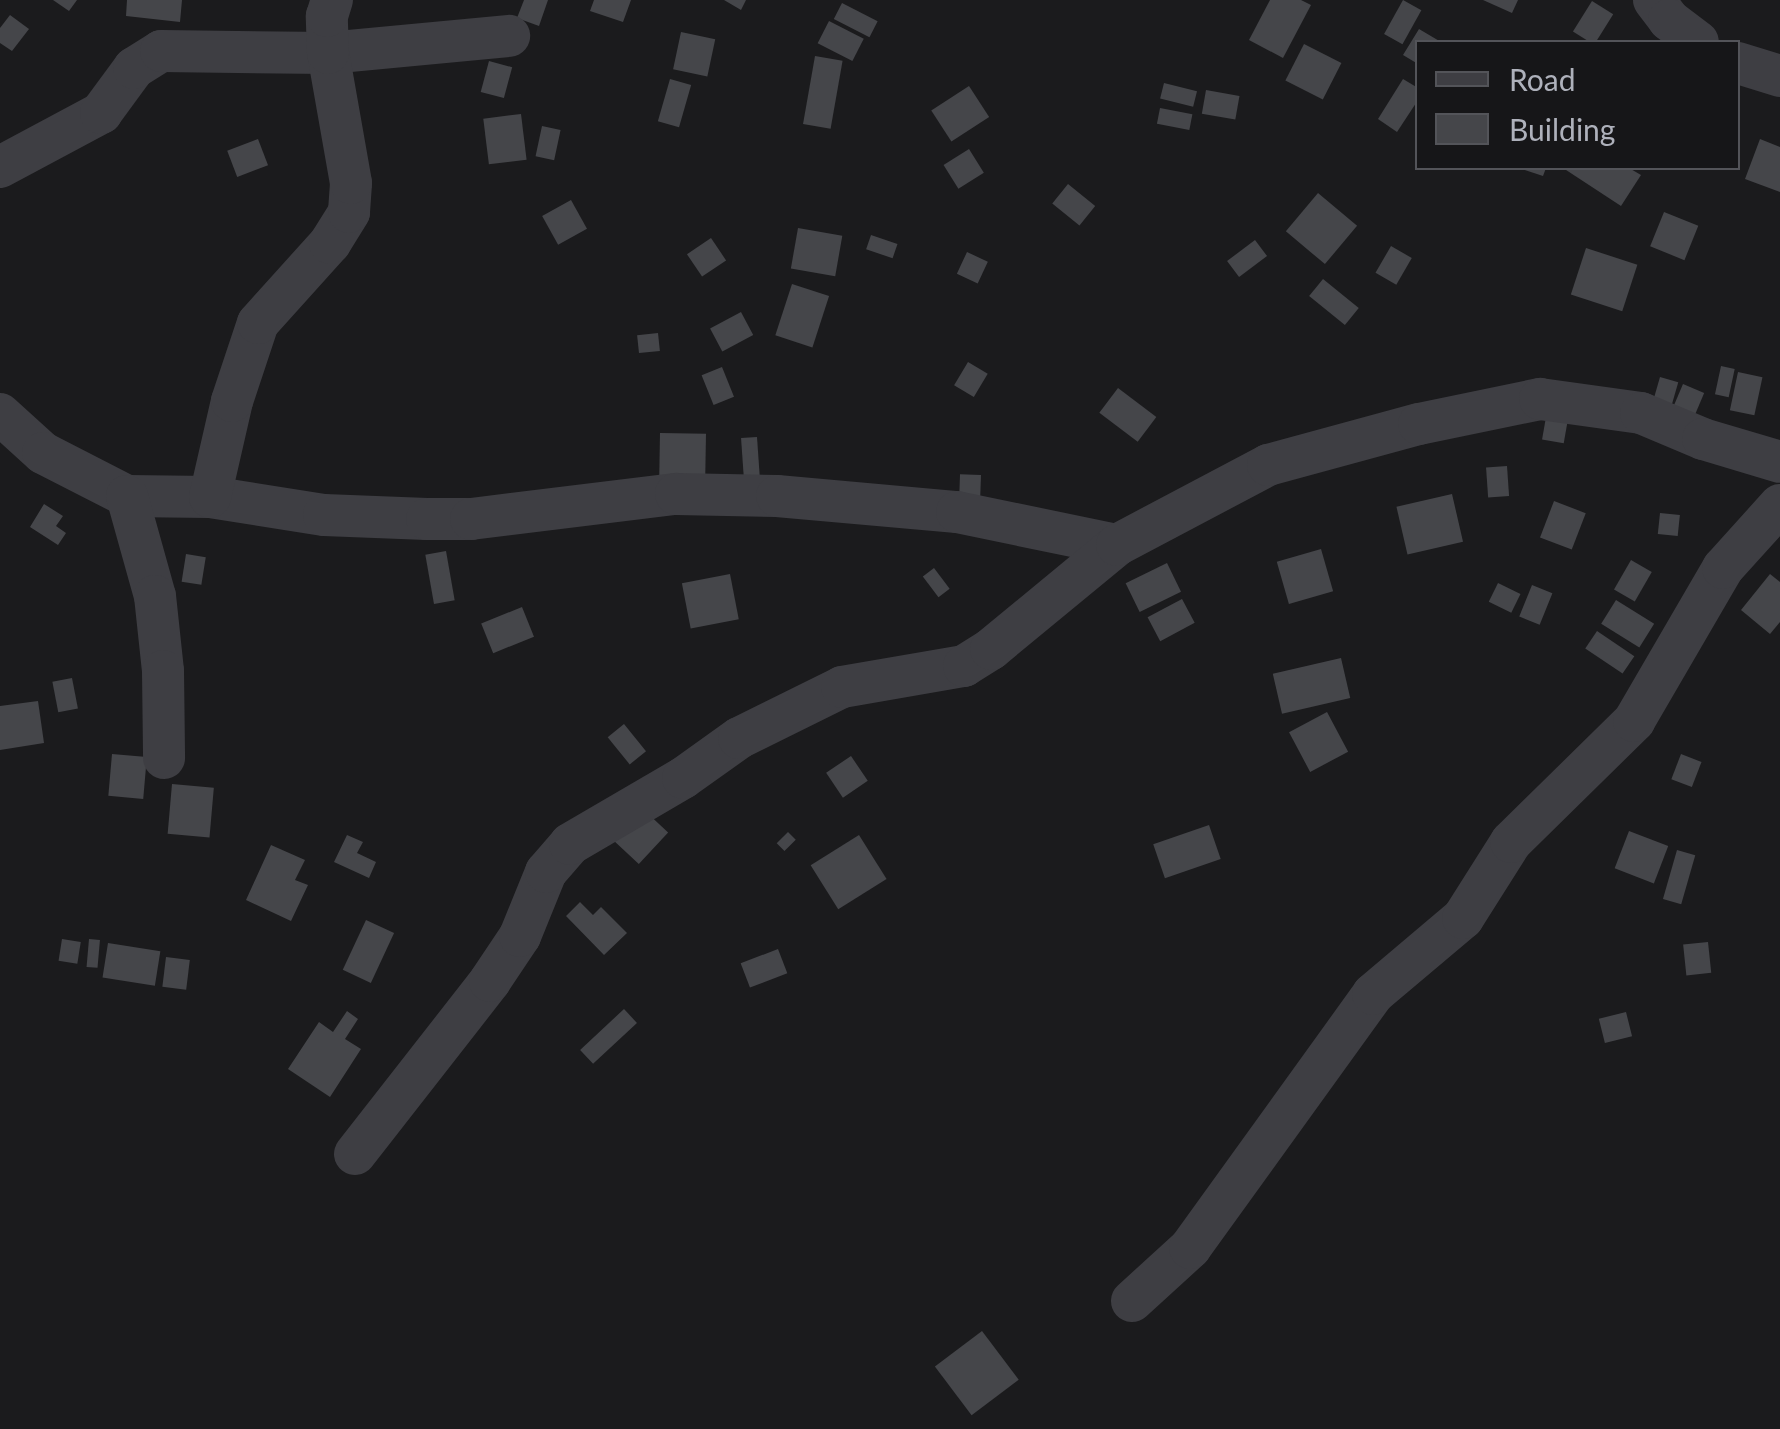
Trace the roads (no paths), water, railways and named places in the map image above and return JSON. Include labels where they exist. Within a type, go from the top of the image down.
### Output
[{"type":"street","points":[[210,497],[232,401],[258,323],[330,243],[349,212],[351,183],[328,54],[327,16],[332,0]]},
{"type":"street","points":[[1654,0],[1669,20],[1695,40]]},
{"type":"street","points":[[0,167],[101,113],[134,68],[161,51],[328,54],[509,36]]},
{"type":"street","points":[[1740,64],[1780,76]]},
{"type":"street","points":[[355,1154],[490,981],[520,936],[546,872],[570,844],[684,778],[738,738],[842,687],[964,666],[991,649],[1117,545],[1268,465],[1419,424],[1540,399],[1641,413],[1703,439],[1780,462]]},
{"type":"street","points":[[0,414],[42,453],[127,496],[210,497],[324,515],[442,519],[676,494],[777,496],[958,512],[1117,545]]},
{"type":"street","points":[[127,496],[155,596],[163,671],[164,758]]},
{"type":"street","points":[[1132,1302],[1202,1232],[1373,994],[1463,918],[1511,842],[1634,721],[1723,568],[1780,505]]}]
